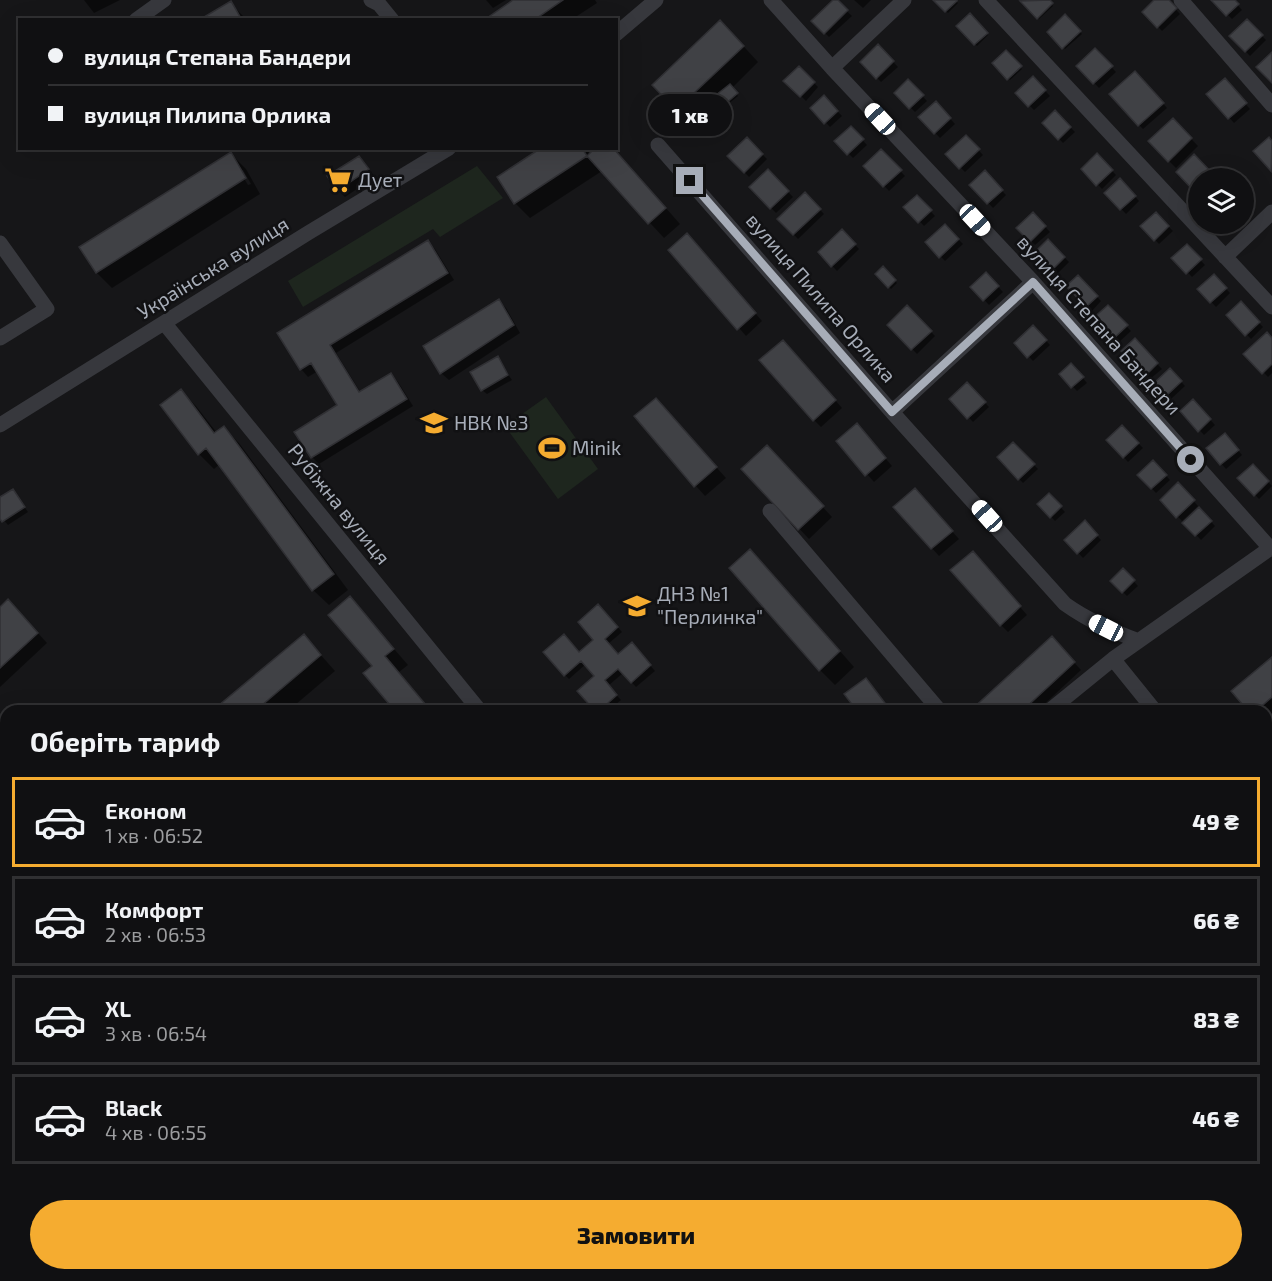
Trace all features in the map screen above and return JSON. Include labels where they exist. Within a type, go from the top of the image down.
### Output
[{"type":"street","points":[[139,18],[164,0]]},
{"type":"street","points":[[371,0],[379,4],[390,18]]},
{"type":"street","points":[[618,32],[656,0]]},
{"type":"street","name":"вулиця Степана Бандери","points":[[771,0],[1033,282],[1271,548]]},
{"type":"street","points":[[832,68],[904,0]]},
{"type":"street","points":[[986,0],[1272,307]]},
{"type":"street","points":[[1180,0],[1272,105]]},
{"type":"street","name":"вулиця Пилипа Орлика","points":[[658,145],[892,412],[1065,604],[1106,628],[1139,640]]},
{"type":"street","name":"Українська вулиця","points":[[0,425],[165,324],[424,156],[444,150]]},
{"type":"street","points":[[1225,257],[1272,212]]},
{"type":"street","points":[[0,243],[47,309],[0,338]]},
{"type":"street","points":[[892,412],[1033,282]]},
{"type":"street","name":"Рубіжна вулиця","points":[[165,324],[475,705]]},
{"type":"street","points":[[770,511],[935,705]]},
{"type":"street","points":[[1056,705],[1113,659],[1271,548]]},
{"type":"street","points":[[1113,659],[1150,705]]},
{"type":"shaded area","points":[[477,166],[503,198],[440,237],[433,229],[303,307],[288,281]]},
{"type":"shaded area","name":"Minik","points":[[546,397],[598,469],[558,499],[505,426]]},
{"type":"building","points":[[513,0],[563,0],[537,18],[492,18],[490,16]]},
{"type":"building","points":[[833,0],[838,0],[848,10],[824,34],[811,21]]},
{"type":"building","points":[[933,0],[957,0],[957,1],[945,12]]},
{"type":"building","points":[[1050,0],[1053,3],[1037,19],[1020,1]]},
{"type":"building","points":[[1154,0],[1169,0],[1177,8],[1157,28],[1142,12]]},
{"type":"building","points":[[1211,0],[1235,0],[1239,4],[1226,16]]},
{"type":"building","points":[[231,1],[241,18],[202,18]]},
{"type":"building","points":[[970,13],[988,33],[974,45],[956,26]]},
{"type":"building","points":[[1065,14],[1081,31],[1062,49],[1047,32]]},
{"type":"building","points":[[1247,19],[1263,35],[1245,52],[1229,36]]},
{"type":"building","points":[[720,20],[744,46],[676,110],[652,85]]},
{"type":"building","points":[[878,44],[894,61],[876,79],[860,62]]},
{"type":"building","points":[[1095,48],[1113,66],[1093,84],[1076,66]]},
{"type":"building","points":[[1006,50],[1022,66],[1007,80],[992,63]]},
{"type":"building","points":[[1272,52],[1272,83],[1256,67]]},
{"type":"building","points":[[799,66],[815,82],[800,97],[783,81]]},
{"type":"building","points":[[1135,71],[1164,103],[1138,126],[1109,94]]},
{"type":"building","points":[[1033,76],[1046,90],[1028,107],[1015,93]]},
{"type":"building","points":[[1225,78],[1247,103],[1228,119],[1206,94]]},
{"type":"building","points":[[908,79],[924,95],[909,109],[894,93]]},
{"type":"building","points":[[730,84],[738,93],[724,105],[716,95]]},
{"type":"building","points":[[824,95],[838,111],[824,124],[810,108]]},
{"type":"building","points":[[936,101],[951,118],[934,134],[918,117]]},
{"type":"building","points":[[1055,110],[1071,127],[1058,140],[1042,123]]},
{"type":"building","points":[[1173,118],[1192,138],[1168,162],[1148,141]]},
{"type":"building","points":[[851,126],[864,139],[847,155],[834,141]]},
{"type":"building","points":[[966,135],[980,149],[959,169],[945,154]]},
{"type":"building","points":[[747,137],[763,154],[744,173],[727,156]]},
{"type":"building","points":[[1269,137],[1272,141],[1271,171],[1253,151]]},
{"type":"building","points":[[881,149],[902,170],[883,187],[863,166]]},
{"type":"building","points":[[538,150],[583,150],[587,156],[514,204],[497,177]]},
{"type":"building","points":[[593,150],[615,150],[666,208],[648,224],[587,156]]},
{"type":"building","points":[[231,152],[246,178],[96,273],[79,247]]},
{"type":"building","points":[[1097,153],[1113,170],[1096,186],[1081,169]]},
{"type":"building","points":[[1194,154],[1207,168],[1188,168],[1188,185],[1176,172]]},
{"type":"building","points":[[359,156],[369,169],[337,191],[327,176]]},
{"type":"building","points":[[768,169],[789,191],[770,209],[749,187]]},
{"type":"building","points":[[985,170],[1003,190],[987,204],[969,185]]},
{"type":"building","points":[[1120,178],[1136,196],[1120,210],[1104,193]]},
{"type":"building","points":[[805,192],[821,209],[793,235],[777,219]]},
{"type":"building","points":[[917,195],[932,210],[918,223],[903,207]]},
{"type":"building","points":[[1033,212],[1046,226],[1030,242],[1016,228]]},
{"type":"building","points":[[1156,212],[1169,226],[1154,241],[1140,226]]},
{"type":"building","points":[[945,224],[959,239],[939,258],[925,242]]},
{"type":"building","points":[[842,229],[856,244],[831,267],[818,252]]},
{"type":"building","points":[[687,233],[756,313],[737,330],[668,250]]},
{"type":"building","points":[[1048,239],[1065,257],[1051,271],[1034,253]]},
{"type":"building","points":[[428,240],[448,273],[330,345],[359,392],[391,373],[407,399],[311,458],[294,432],[337,405],[311,363],[300,370],[277,333]]},
{"type":"building","points":[[1187,244],[1202,259],[1186,274],[1171,258]]},
{"type":"building","points":[[883,266],[896,280],[888,288],[875,274]]},
{"type":"building","points":[[986,272],[999,286],[983,301],[970,287]]},
{"type":"building","points":[[1214,274],[1227,288],[1210,303],[1197,289]]},
{"type":"building","points":[[1078,275],[1098,296],[1086,307],[1066,286]]},
{"type":"building","points":[[499,299],[514,325],[440,374],[423,346]]},
{"type":"building","points":[[1241,301],[1260,322],[1245,336],[1226,315]]},
{"type":"building","points":[[907,305],[932,331],[911,350],[887,325]]},
{"type":"building","points":[[1108,305],[1128,325],[1111,341],[1091,320]]},
{"type":"building","points":[[1033,325],[1047,340],[1027,358],[1014,343]]},
{"type":"building","points":[[1267,332],[1272,338],[1272,364],[1262,374],[1243,354]]},
{"type":"building","points":[[1135,338],[1158,363],[1145,376],[1121,351]]},
{"type":"building","points":[[783,340],[836,400],[813,421],[759,360]]},
{"type":"building","points":[[498,356],[508,375],[481,391],[470,372]]},
{"type":"building","points":[[1071,363],[1084,377],[1071,388],[1059,374]]},
{"type":"building","points":[[1170,368],[1182,381],[1166,396],[1154,383]]},
{"type":"building","points":[[967,382],[986,402],[967,419],[949,399]]},
{"type":"building","points":[[181,389],[214,433],[224,426],[334,574],[312,591],[206,448],[198,455],[160,405]]},
{"type":"building","points":[[656,398],[717,467],[694,487],[634,416]]},
{"type":"building","points":[[1193,399],[1211,419],[1198,432],[1180,411]]},
{"type":"building","points":[[857,423],[886,458],[865,476],[836,441]]},
{"type":"building","points":[[1122,425],[1139,443],[1123,458],[1106,440]]},
{"type":"building","points":[[1225,433],[1239,450],[1220,465],[1206,448]]},
{"type":"building","points":[[1013,442],[1035,464],[1018,480],[997,457]]},
{"type":"building","points":[[767,445],[824,506],[798,530],[741,469]]},
{"type":"building","points":[[1153,460],[1167,475],[1151,489],[1137,475]]},
{"type":"building","points":[[1253,464],[1269,481],[1254,496],[1237,478]]},
{"type":"building","points":[[1178,482],[1195,500],[1176,518],[1160,500]]},
{"type":"building","points":[[915,488],[953,531],[931,549],[893,507]]},
{"type":"building","points":[[13,489],[25,507],[2,522],[0,497]]},
{"type":"building","points":[[1049,493],[1062,506],[1050,518],[1037,504]]},
{"type":"building","points":[[1199,507],[1212,521],[1195,536],[1182,523]]},
{"type":"building","points":[[1085,520],[1098,535],[1077,554],[1064,540]]},
{"type":"building","points":[[750,549],[840,651],[819,671],[729,568]]},
{"type":"building","points":[[973,551],[1021,606],[1000,626],[950,570]]},
{"type":"building","points":[[1123,568],[1135,580],[1122,593],[1110,581]]},
{"type":"building","points":[[350,596],[394,649],[385,656],[426,705],[390,705],[363,673],[372,666],[328,615]]},
{"type":"building","points":[[8,599],[38,633],[0,668],[0,607]]},
{"type":"building","points":[[598,604],[618,627],[605,639],[618,654],[632,642],[651,665],[631,683],[618,669],[605,680],[617,695],[606,705],[590,705],[577,691],[594,676],[581,661],[564,676],[543,652],[564,634],[579,652],[593,640],[578,622]]},
{"type":"building","points":[[304,634],[321,655],[262,705],[219,705]]},
{"type":"building","points":[[1052,636],[1075,662],[1028,705],[977,705]]},
{"type":"building","points":[[1272,657],[1272,697],[1263,705],[1243,705],[1231,691]]},
{"type":"building","points":[[866,678],[886,705],[852,705],[844,694]]},
{"type":"place","name":"Дует","points":[[338,180]]},
{"type":"place","name":"НВК №3","points":[[434,423]]},
{"type":"place","name":"Minik","points":[[552,448]]},
{"type":"place","name":"ДНЗ №1 \"Перлинка\"","points":[[637,606]]},
{"type":"route","points":[[690,181],[892,412],[1033,282],[1191,460]]}]
